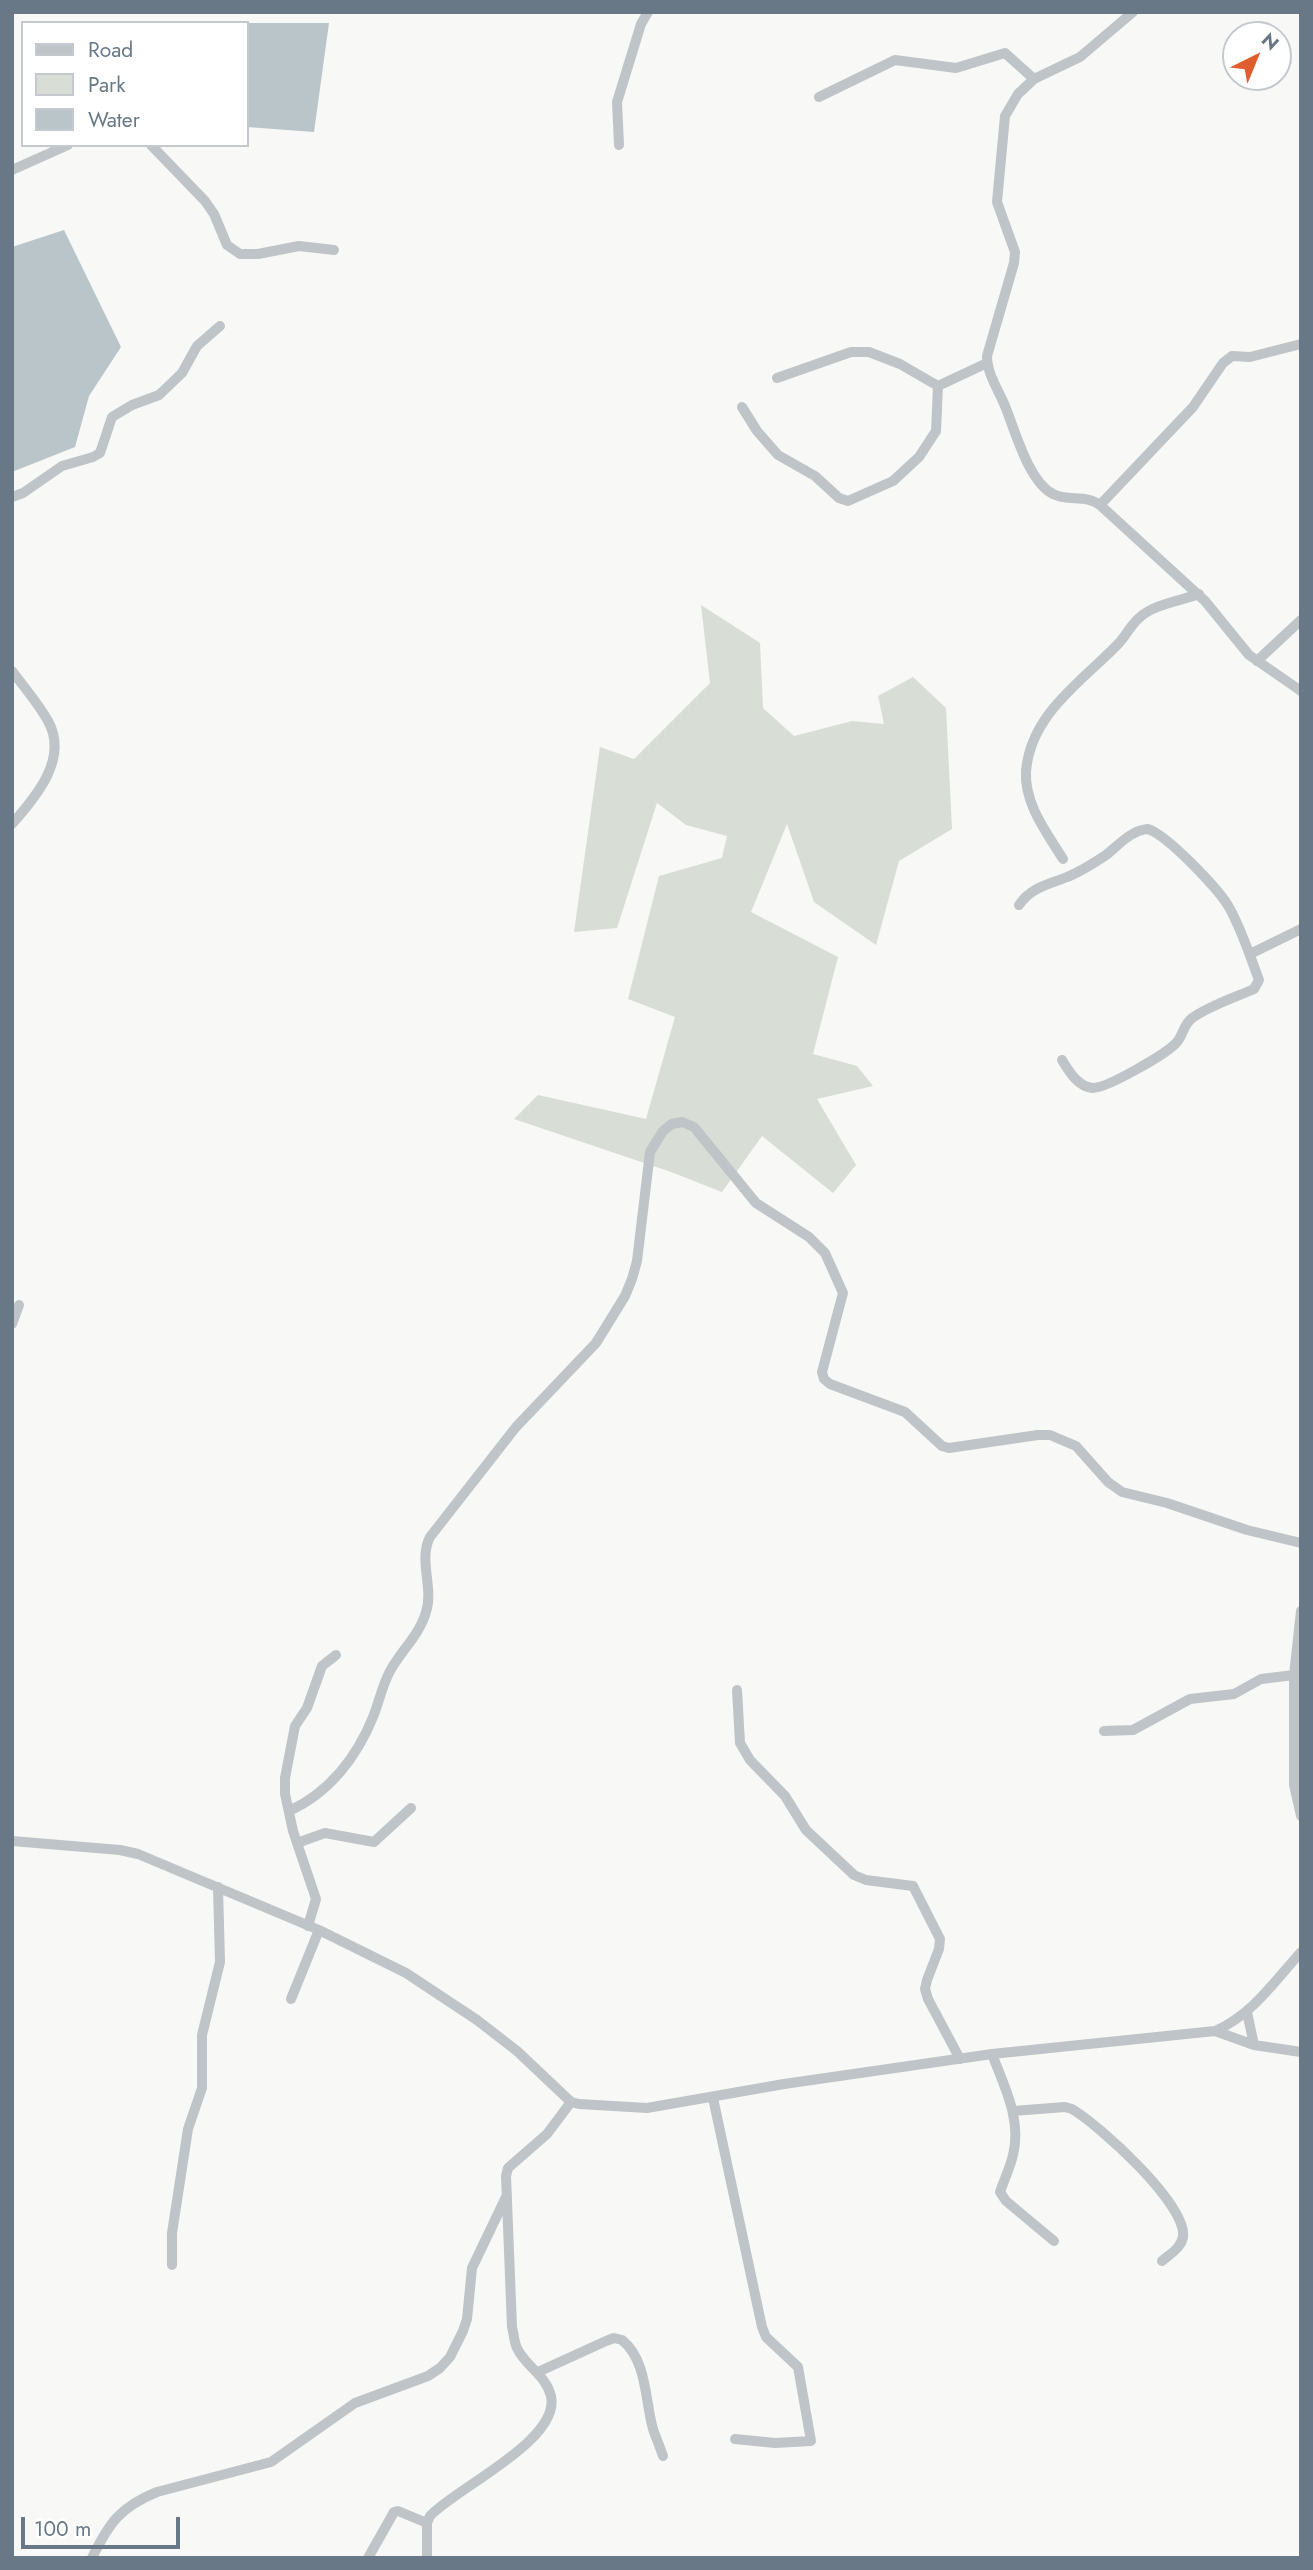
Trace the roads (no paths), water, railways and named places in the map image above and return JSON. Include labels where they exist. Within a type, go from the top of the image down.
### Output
[{"type":"street","points":[[619,145],[617,102],[640,24],[648,12]]},
{"type":"street","points":[[1133,12],[1080,57],[1034,79],[1010,104],[1003,125],[998,202],[1015,252],[987,363],[1017,442],[1040,482],[1055,495],[1088,499],[1100,505],[1199,594],[1241,648],[1301,691]]},
{"type":"street","points":[[819,97],[895,60],[956,68],[1005,53],[1034,79]]},
{"type":"street","points":[[12,170],[64,147]]},
{"type":"street","points":[[153,147],[205,201],[214,214],[227,245],[240,254],[258,254],[299,246],[334,250]]},
{"type":"street","points":[[12,497],[23,493],[62,466],[100,453],[112,417],[159,394],[182,373],[197,346],[220,326]]},
{"type":"street","points":[[1100,505],[1193,407],[1223,363],[1232,356],[1250,357],[1301,344]]},
{"type":"street","points":[[777,378],[851,352],[869,352],[900,364],[938,386]]},
{"type":"street","points":[[938,386],[987,363]]},
{"type":"street","points":[[742,407],[778,456],[815,475],[839,498],[848,501],[894,481],[919,457],[936,431],[938,386]]},
{"type":"street","points":[[1063,859],[1033,810],[1026,772],[1033,741],[1052,709],[1075,683],[1119,643],[1139,617],[1157,607],[1199,594]]},
{"type":"street","points":[[1257,662],[1301,620]]},
{"type":"street","points":[[12,671],[49,722],[54,740],[54,758],[46,778],[34,799],[12,824]]},
{"type":"street","points":[[1019,905],[1024,897],[1042,885],[1067,877],[1104,856],[1132,834],[1148,829],[1166,839],[1225,901],[1259,980],[1258,985],[1194,1017],[1171,1049],[1099,1087],[1083,1085],[1075,1079],[1062,1060]]},
{"type":"street","points":[[1250,954],[1301,929]]},
{"type":"street","points":[[289,1811],[318,1796],[349,1761],[369,1726],[390,1670],[426,1613],[429,1588],[425,1552],[430,1538],[516,1427],[591,1349],[625,1296],[637,1261],[650,1152],[663,1132],[682,1122],[694,1127],[756,1203],[809,1237],[825,1253],[843,1293],[822,1372],[824,1379],[830,1384],[905,1412],[942,1446],[949,1448],[1038,1434],[1050,1435],[1076,1446],[1108,1482],[1122,1492],[1301,1544]]},
{"type":"street","points":[[12,1324],[19,1305]]},
{"type":"street","points":[[1301,1611],[1294,1675],[1294,1785],[1301,1815]]},
{"type":"street","points":[[308,1926],[316,1899],[297,1843],[285,1794],[285,1778],[295,1726],[307,1708],[322,1666],[335,1656]]},
{"type":"street","points":[[1104,1731],[1133,1730],[1198,1697],[1234,1694],[1261,1679],[1294,1675]]},
{"type":"street","points":[[737,1690],[740,1743],[750,1760],[785,1796],[806,1830],[854,1875],[866,1880],[913,1886],[940,1939],[925,1989],[960,2059]]},
{"type":"street","points":[[297,1843],[325,1833],[374,1842],[411,1808]]},
{"type":"street","points":[[12,1840],[138,1854],[318,1930],[405,1973],[447,1999],[517,2051],[570,2102],[579,2104],[647,2108],[784,2084],[992,2054],[1214,2031],[1247,2012],[1301,1952]]},
{"type":"street","points":[[172,2265],[172,2233],[188,2129],[202,2088],[202,2035],[220,1962],[218,1887]]},
{"type":"street","points":[[291,1999],[318,1930]]},
{"type":"street","points":[[1247,2012],[1254,2045]]},
{"type":"street","points":[[1214,2031],[1254,2045],[1301,2052]]},
{"type":"street","points":[[992,2054],[1013,2111],[1015,2133],[1013,2154],[1000,2192],[1006,2201],[1054,2241]]},
{"type":"street","points":[[713,2098],[762,2327],[766,2337],[798,2367],[811,2441],[775,2443],[736,2439]]},
{"type":"street","points":[[427,2558],[427,2523],[435,2510],[517,2452],[542,2425],[549,2413],[552,2400],[548,2387],[517,2348],[512,2327],[506,2176],[508,2168],[547,2134],[570,2102]]},
{"type":"street","points":[[1013,2111],[1065,2107],[1072,2109],[1145,2173],[1179,2218],[1183,2233],[1182,2241],[1176,2250],[1162,2261]]},
{"type":"street","points":[[92,2558],[113,2520],[140,2499],[271,2462],[355,2403],[428,2376],[440,2368],[450,2357],[463,2331],[467,2319],[472,2268],[507,2195]]},
{"type":"street","points":[[538,2372],[606,2341],[614,2338],[622,2340],[633,2354],[643,2380],[653,2428],[663,2456]]},
{"type":"street","points":[[368,2558],[394,2512],[398,2511],[427,2523]]},
{"type":"water","points":[[248,23],[329,23],[314,132],[248,127]]},
{"type":"water","points":[[64,230],[121,347],[89,396],[75,447],[12,472],[12,247]]}]
